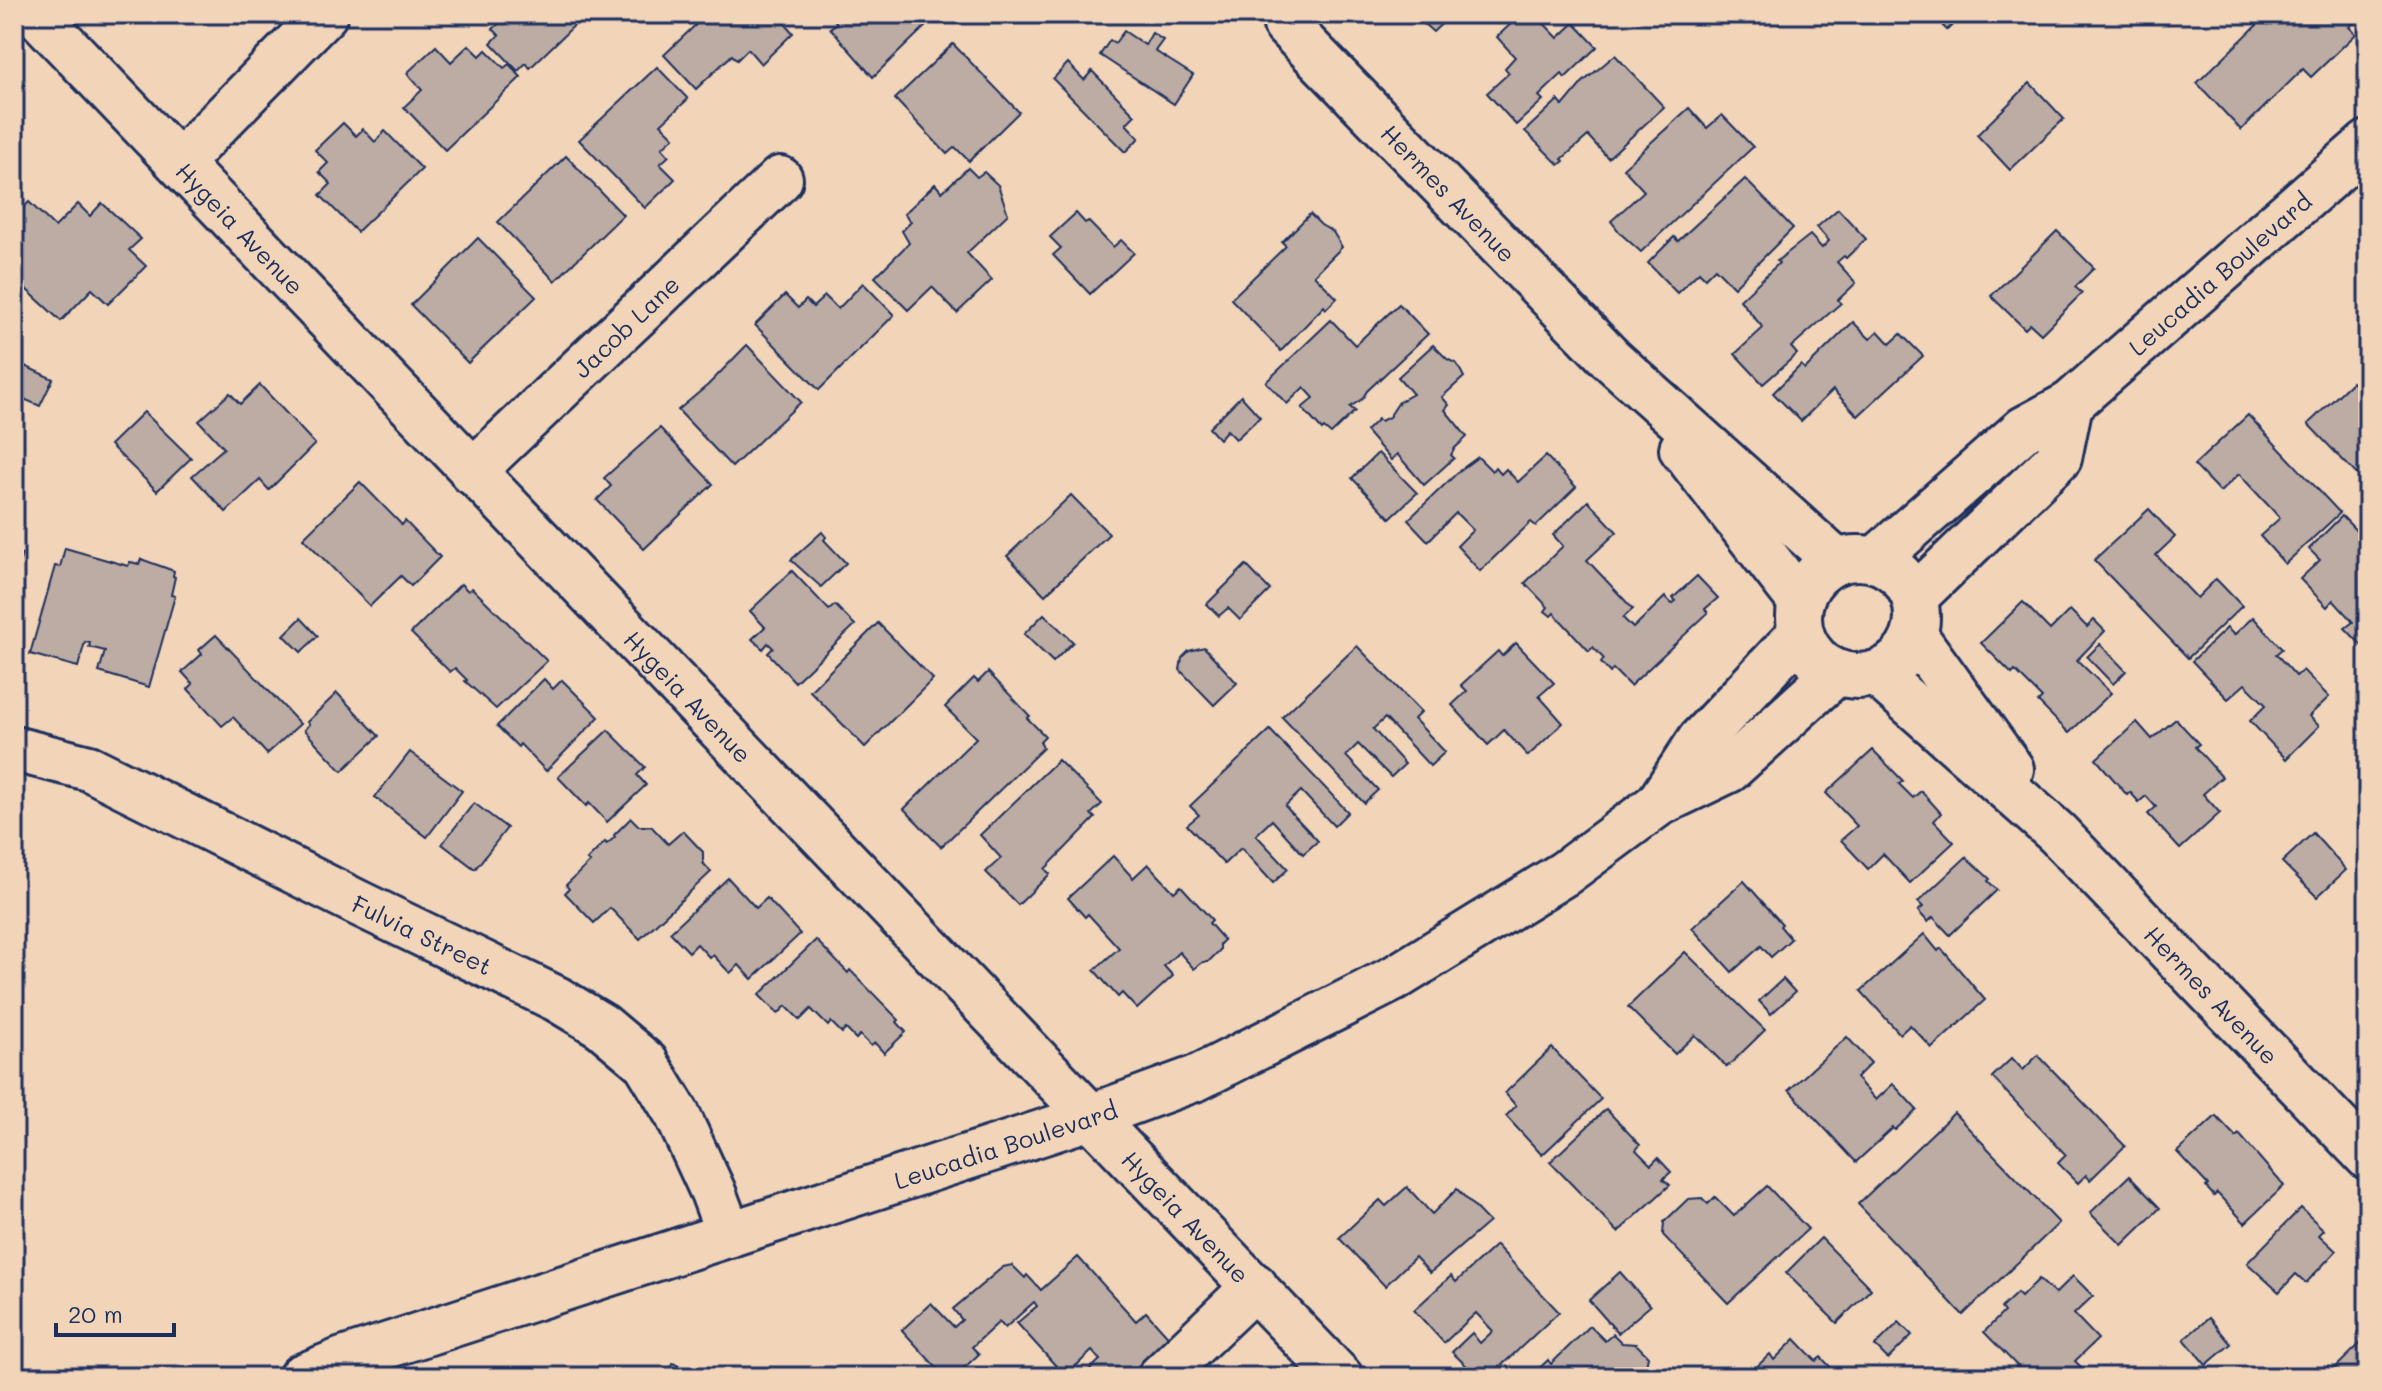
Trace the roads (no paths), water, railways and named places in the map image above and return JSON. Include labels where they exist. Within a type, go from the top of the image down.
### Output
[{"type":"street","name":"Hygeia Avenue","points":[[36,14],[1340,1377]]},
{"type":"street","points":[[179,163],[325,14]]},
{"type":"street","name":"Hermes Avenue","points":[[1286,25],[1611,359],[1856,560]]},
{"type":"street","name":"Leucadia Boulevard","points":[[1856,560],[2024,429],[2070,404],[2368,143]]},
{"type":"street","name":"Jacob Lane","points":[[472,472],[780,179]]},
{"type":"street","name":"Hermes Avenue","points":[[1611,359],[1800,618]]},
{"type":"street","points":[[1915,617],[1906,581],[1884,563],[1856,560],[1811,581],[1800,618],[1808,651],[1856,673],[1900,660],[1915,617],[2059,458],[2070,404]]},
{"type":"street","name":"Hermes Avenue","points":[[1915,617],[2057,833]]},
{"type":"street","name":"Leucadia Boulevard","points":[[1658,804],[1700,740],[1800,618]]},
{"type":"street","name":"Hermes Avenue","points":[[1856,673],[2057,833],[2368,1157]]},
{"type":"street","name":"Leucadia Boulevard","points":[[301,1377],[343,1360],[1090,1117],[1197,1078],[1395,978],[1565,873],[1658,804],[1729,770],[1856,673]]},
{"type":"street","name":"Fulvia Street","points":[[14,749],[89,768],[557,999],[602,1026],[646,1063],[677,1114],[729,1235]]},
{"type":"street","points":[[1160,1377],[1255,1286]]}]
